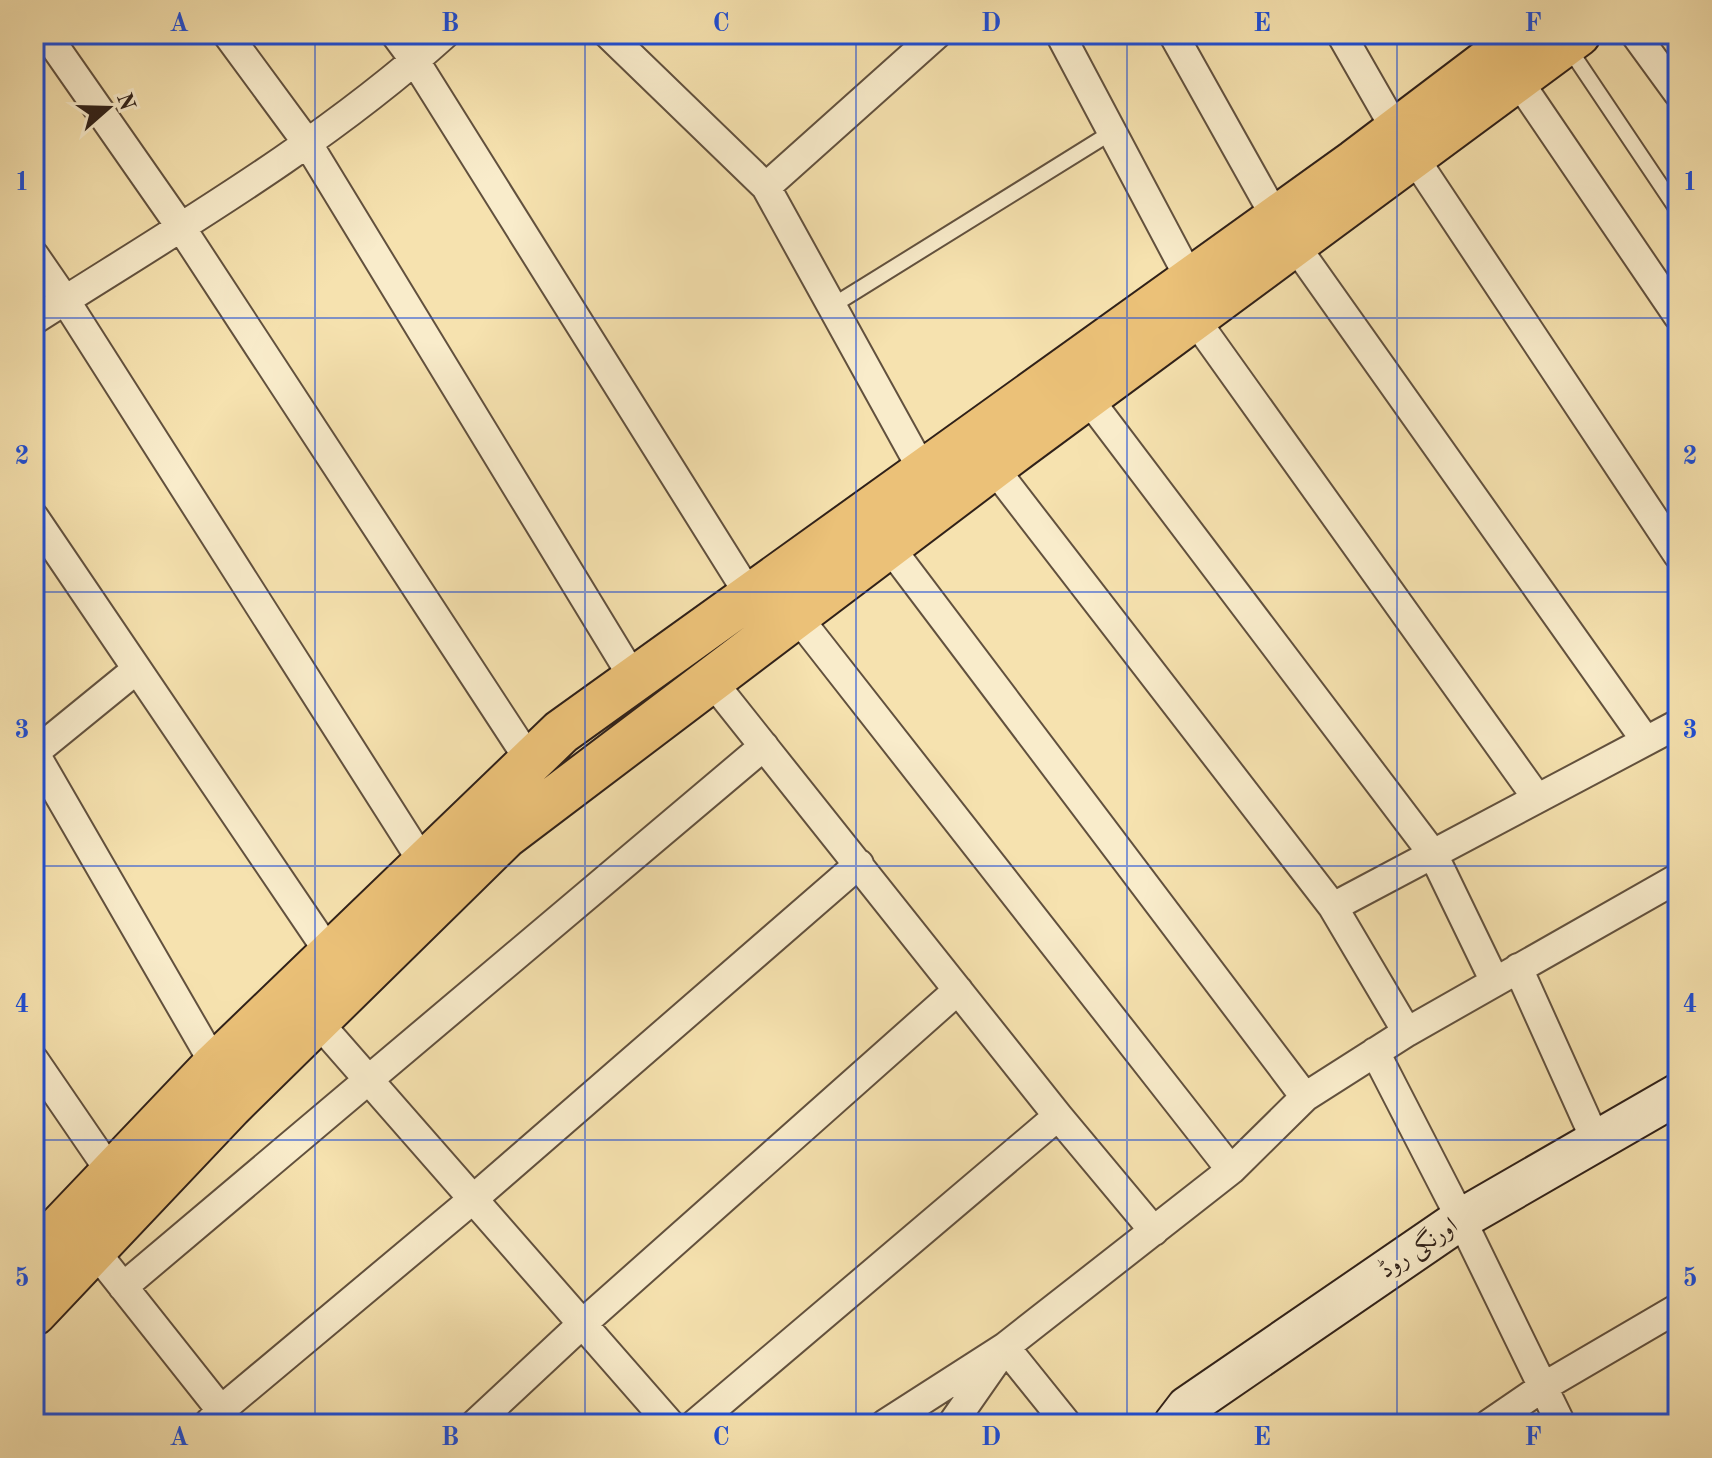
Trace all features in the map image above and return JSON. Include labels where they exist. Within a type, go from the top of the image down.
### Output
[{"type":"main road","points":[[1405,143],[1517,79],[1556,37]]},
{"type":"main road","points":[[34,1255],[215,1065],[561,732],[923,471],[1192,298],[1556,37]]},
{"type":"main road","points":[[34,1313],[230,1106],[505,836],[1087,397],[1192,298]]},
{"type":"street","points":[[46,34],[180,226],[530,761]]},
{"type":"street","points":[[227,34],[308,144],[634,679]]},
{"type":"street","points":[[395,34],[415,61],[750,596]]},
{"type":"street","points":[[34,320],[308,144],[445,34]]},
{"type":"street","points":[[608,34],[766,187],[923,471]]},
{"type":"street","points":[[766,187],[937,34]]},
{"type":"street","points":[[1060,34],[1112,132],[1192,298],[1537,798]]},
{"type":"street","points":[[1173,34],[1285,231],[1646,741]]},
{"type":"street","points":[[1341,34],[1405,143],[1678,555]]},
{"type":"street","points":[[1635,34],[1678,93]]},
{"type":"street","points":[[1517,79],[1678,316]]},
{"type":"street","points":[[34,255],[424,864]]},
{"type":"street","points":[[1087,397],[1433,854],[1506,975],[1596,1141]]},
{"type":"street","points":[[993,467],[1333,907],[1407,1032]]},
{"type":"street","points":[[34,517],[330,954]]},
{"type":"street","points":[[888,545],[1305,1097]]},
{"type":"street","points":[[796,615],[1231,1170]]},
{"type":"street","points":[[137,669],[34,753],[215,1065]]},
{"type":"street","points":[[711,680],[1058,1116],[1154,1231]]},
{"type":"street","points":[[1333,907],[1678,724]]},
{"type":"street","points":[[123,1287],[764,746]]},
{"type":"street","points":[[94,1250],[220,1419],[859,864]]},
{"type":"street","points":[[885,1424],[1005,1347],[1154,1231],[1231,1170],[1305,1097],[1407,1032],[1678,878]]},
{"type":"street","points":[[475,1424],[581,1325],[958,990]]},
{"type":"street","points":[[317,1021],[663,1422]]},
{"type":"street","points":[[1375,1052],[1561,1424]]},
{"type":"street","points":[[34,1060],[112,1174]]},
{"type":"street","name":"اورنگی روڈ","points":[[1174,1424],[1187,1407],[1461,1219],[1678,1094]]},
{"type":"street","points":[[695,1424],[1058,1116]]},
{"type":"street","points":[[1489,1424],[1543,1387],[1678,1308]]},
{"type":"street","points":[[952,1424],[1005,1347]]},
{"type":"street","points":[[1005,1347],[1067,1424]]},
{"type":"lane","points":[[1556,37],[1678,211]]},
{"type":"lane","points":[[832,306],[1112,132]]}]
